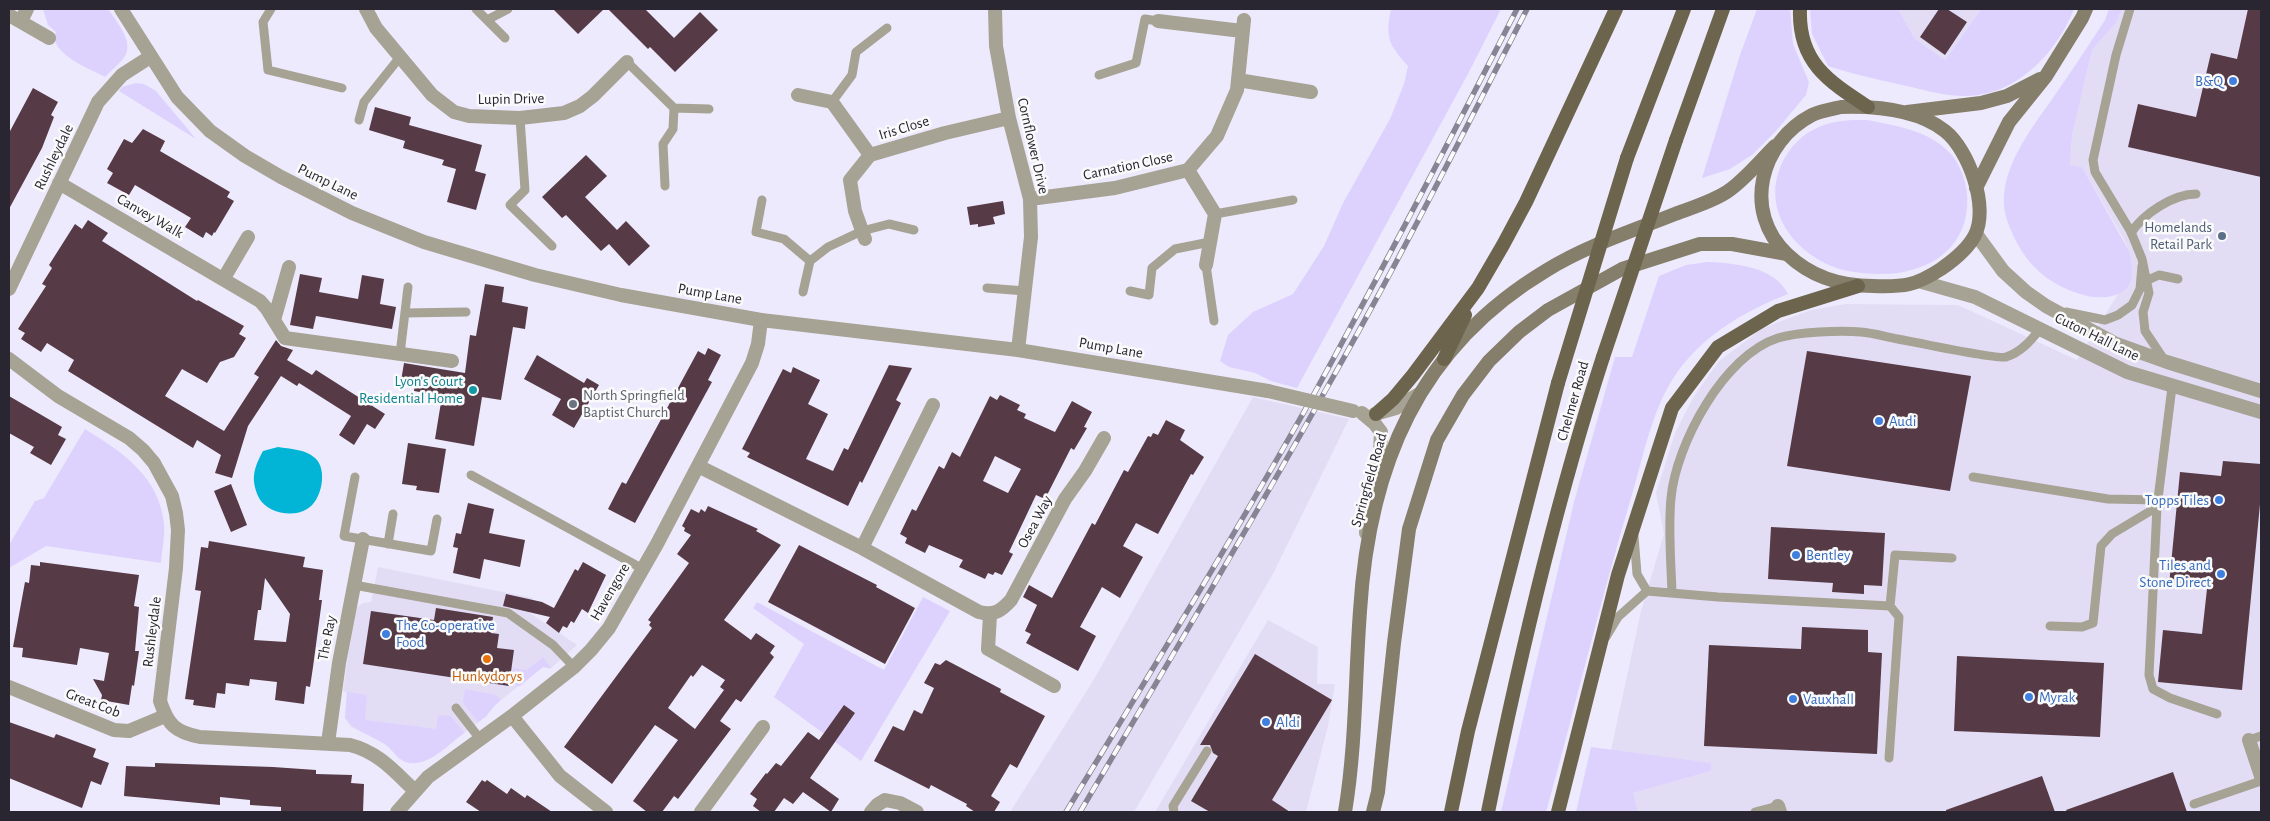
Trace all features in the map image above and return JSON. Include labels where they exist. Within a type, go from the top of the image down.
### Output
[{"type":"main road","points":[[1444,359],[1478,288],[1526,202],[1616,9]]},
{"type":"main road","name":"Chelmer Road","points":[[1451,812],[1477,696],[1558,383],[1627,158],[1684,9]]},
{"type":"main road","name":"Chelmer Road","points":[[1488,812],[1504,735],[1544,568],[1588,403],[1676,140],[1723,9]]},
{"type":"main road","points":[[1800,9],[1802,36],[1806,52],[1817,69],[1833,84],[1868,106]]},
{"type":"main road","points":[[1976,188],[2009,122],[2046,76],[2086,9]]},
{"type":"main road","points":[[1902,113],[1981,103],[2007,96],[2046,76]]},
{"type":"main road","name":"Springfield Road","points":[[1345,812],[1350,783],[1365,556],[1389,457],[1419,394],[1444,359],[1474,323],[1516,288],[1569,256],[1730,190],[1790,130],[1813,114],[1841,107],[1868,106],[1902,113]]},
{"type":"main road","points":[[1775,146],[1764,170],[1761,192],[1763,212],[1772,234],[1787,254],[1805,268],[1830,281],[1858,286],[1897,287],[1922,282],[1956,259],[1976,234],[1980,210],[1969,164],[1959,146],[1946,132],[1927,121],[1902,113]]},
{"type":"main road","points":[[1373,812],[1378,792],[1394,643],[1410,529],[1437,440],[1462,395],[1489,361],[1519,332],[1548,310],[1622,269],[1700,244],[1732,244],[1787,254]]},
{"type":"main road","points":[[1558,812],[1618,576],[1672,408],[1718,347],[1778,311],[1858,286]]},
{"type":"main road","points":[[1364,412],[1393,399],[1478,288]]},
{"type":"street","name":"Pump Lane","points":[[121,9],[134,28],[150,58],[177,98],[210,131],[281,177],[352,213],[424,242],[535,275],[621,295],[761,320],[1018,350],[1268,390],[1364,412],[1381,432],[1380,452],[1366,510],[1365,556]]},
{"type":"street","name":"Pump Lane","points":[[132,9],[134,28]]},
{"type":"street","name":"Lupin Drive","points":[[366,9],[376,28],[432,95],[454,112],[469,116],[520,118],[564,113],[580,106],[593,96],[627,62]]},
{"type":"street","name":"Cornflower Drive","points":[[995,9],[996,46],[1008,118],[1030,199],[1031,237],[1018,350]]},
{"type":"street","points":[[19,15],[49,38]]},
{"type":"street","name":"Carnation Close","points":[[1030,199],[1114,188],[1188,170],[1217,136],[1237,90],[1243,26],[1158,21]]},
{"type":"street","name":"Rushleydale","points":[[9,289],[98,102],[122,75],[150,58]]},
{"type":"street","points":[[1238,80],[1311,92]]},
{"type":"street","points":[[798,95],[832,102],[870,155]]},
{"type":"street","name":"Iris Close","points":[[864,235],[854,211],[850,180],[870,155],[945,133],[1008,118]]},
{"type":"street","points":[[1188,170],[1215,214],[1206,265]]},
{"type":"street","name":"Canvey Walk","points":[[59,183],[224,278],[260,301],[285,338],[452,361]]},
{"type":"street","name":"Cuton Hall Lane","points":[[1976,234],[2003,271],[2026,292],[2046,306],[2114,343],[2167,362],[2261,391]]},
{"type":"street","points":[[224,278],[248,237]]},
{"type":"street","points":[[274,320],[289,267]]},
{"type":"street","name":"Cuton Hall Lane","points":[[1922,282],[1975,297],[2127,372],[2172,387],[2261,412]]},
{"type":"street","name":"Havengore","points":[[397,812],[414,790],[428,778],[574,667],[609,628],[643,569],[752,363],[758,344],[761,320]]},
{"type":"street","name":"Rushleydale","points":[[9,359],[58,396],[129,438],[154,463],[172,496],[178,530],[176,568],[160,701],[165,716]]},
{"type":"street","points":[[1364,412],[1396,408],[1419,394]]},
{"type":"street","points":[[862,548],[934,405]]},
{"type":"street","name":"Osea Way","points":[[990,615],[1002,610],[1011,600],[1065,499],[1085,472],[1104,438]]},
{"type":"street","points":[[698,466],[862,548],[979,612],[990,615],[988,649],[1054,686]]},
{"type":"street","name":"The Ray","points":[[328,744],[339,663],[363,539]]},
{"type":"street","name":"Great Cob","points":[[9,686],[114,730],[129,731],[165,716]]},
{"type":"street","points":[[165,716],[171,725],[184,734],[200,737],[350,745],[366,749],[384,760],[414,790]]},
{"type":"street","points":[[512,716],[560,776],[606,812]]},
{"type":"street","points":[[701,812],[763,727]]},
{"type":"street","points":[[2255,738],[2261,776]]},
{"type":"street","points":[[871,812],[885,800],[900,803],[917,812]]},
{"type":"lane","points":[[271,9],[263,22],[268,70],[342,88]]},
{"type":"lane","points":[[476,9],[505,38]]},
{"type":"lane","points":[[487,20],[508,9]]},
{"type":"lane","points":[[2130,9],[2116,55],[2092,160],[2095,172],[2131,233],[2142,259],[2148,280],[2149,293],[2143,312],[2145,331],[2167,362]]},
{"type":"lane","points":[[1099,75],[1136,63],[1145,19],[1158,21]]},
{"type":"lane","points":[[832,102],[852,75],[856,52],[887,28]]},
{"type":"lane","points":[[359,120],[364,102],[400,57]]},
{"type":"lane","points":[[627,62],[674,108],[709,109]]},
{"type":"lane","points":[[665,186],[663,144],[673,130],[674,108]]},
{"type":"lane","points":[[520,118],[525,190],[510,205],[552,246]]},
{"type":"lane","points":[[2131,233],[2136,224],[2156,210],[2181,196],[2196,194]]},
{"type":"lane","points":[[762,200],[756,232],[784,239],[810,261]]},
{"type":"lane","points":[[1215,214],[1293,200]]},
{"type":"lane","points":[[803,292],[810,261],[828,247],[889,224],[914,230]]},
{"type":"lane","points":[[1130,291],[1149,294],[1152,268],[1175,249],[1210,242]]},
{"type":"lane","points":[[2046,306],[2083,317],[2105,320],[2118,315],[2132,304],[2140,289],[2142,259]]},
{"type":"lane","points":[[1206,265],[1214,321]]},
{"type":"lane","points":[[2148,280],[2159,275],[2178,279]]},
{"type":"lane","points":[[400,354],[408,287]]},
{"type":"lane","points":[[987,288],[1025,291]]},
{"type":"lane","points":[[405,313],[466,312]]},
{"type":"lane","points":[[1672,593],[1671,497],[1678,462],[1695,424],[1715,391],[1737,365],[1756,349],[1777,338],[1794,334],[1861,332],[2005,358],[2027,345],[2041,328]]},
{"type":"lane","points":[[2172,387],[2158,503],[2149,675],[2153,689],[2170,698],[2218,714]]},
{"type":"lane","points":[[470,475],[643,569]]},
{"type":"lane","points":[[355,477],[344,536],[431,552],[437,519]]},
{"type":"lane","points":[[1973,477],[2108,499],[2158,503]]},
{"type":"lane","points":[[2050,626],[2082,627],[2093,623],[2102,546],[2112,534],[2158,503]]},
{"type":"lane","points":[[388,544],[393,514]]},
{"type":"lane","points":[[1634,528],[1637,574],[1647,591]]},
{"type":"lane","points":[[1889,758],[1899,617],[1890,606],[1895,555],[1952,558]]},
{"type":"lane","points":[[354,585],[508,613],[553,645],[574,667]]},
{"type":"lane","points":[[1599,649],[1618,617],[1647,591],[1718,597],[1890,606]]},
{"type":"lane","points":[[456,708],[480,739]]},
{"type":"lane","points":[[1174,812],[1173,806],[1207,751]]},
{"type":"lane","points":[[2194,804],[2261,780]]},
{"type":"lane","points":[[1755,812],[1779,809]]},
{"type":"shaded area","points":[[43,9],[108,9],[126,38],[127,50],[125,56],[105,77],[75,62],[61,51],[54,37],[56,32],[48,25]]},
{"type":"shaded area","points":[[1391,9],[1501,9],[1469,72],[1297,388],[1271,381],[1255,373],[1229,367],[1220,361],[1228,335],[1253,312],[1293,294],[1324,246],[1343,203],[1390,119],[1404,84],[1408,66],[1396,52],[1390,40],[1388,27]]},
{"type":"shaded area","points":[[1757,9],[1790,9],[1793,44],[1809,82],[1806,95],[1776,131],[1752,155],[1730,169],[1702,178],[1740,55]]},
{"type":"shaded area","points":[[1810,9],[1898,9],[1915,39],[1945,60],[1981,9],[2074,9],[2056,42],[2045,57],[2031,70],[1999,90],[1981,95],[1961,96],[1924,90],[1828,66],[1812,34]]},
{"type":"shaded area","points":[[1898,9],[1981,9],[1945,60],[1915,39]]},
{"type":"shaded area","points":[[2109,9],[2122,9],[2116,23],[2092,50],[2072,136],[2070,165],[2082,167],[2129,251],[2132,272],[2129,285],[2125,290],[2113,296],[2099,297],[2086,296],[2062,287],[2032,265],[2015,240],[2004,210],[2004,204],[2005,188],[2009,173],[2022,143],[2105,20]]},
{"type":"shaded area","points":[[2122,9],[2261,9],[2261,812],[1638,812],[1632,793],[1711,771],[1611,750],[1641,611],[1664,534],[1656,493],[1675,433],[1694,396],[1719,361],[1763,328],[1811,310],[1846,304],[1958,305],[2077,360],[2118,294],[2129,285],[2129,251],[2123,238],[2082,167],[2070,165],[2072,136],[2092,50],[2116,23]]},
{"type":"shaded area","points":[[136,83],[144,84],[156,91],[196,139],[119,91],[122,87]]},
{"type":"shaded area","points":[[1867,120],[1912,130],[1932,139],[1950,153],[1958,164],[1963,176],[1967,202],[1963,228],[1948,250],[1937,259],[1912,270],[1898,273],[1874,274],[1857,273],[1834,267],[1819,260],[1794,239],[1784,226],[1778,211],[1775,196],[1776,180],[1785,157],[1797,142],[1807,133],[1831,123]]},
{"type":"shaded area","points":[[1708,262],[1742,265],[1764,272],[1782,285],[1788,294],[1739,317],[1710,337],[1685,362],[1666,391],[1653,420],[1546,812],[1501,812],[1574,502],[1615,357],[1632,357],[1659,276],[1686,265]]},
{"type":"shaded area","points":[[1253,397],[1349,419],[1273,574],[1134,812],[1010,812],[1093,681]]},
{"type":"shaded area","points":[[85,429],[125,456],[147,479],[155,492],[161,507],[164,524],[161,563],[46,546],[9,568],[9,545],[35,501],[44,498]]},
{"type":"shaded area","points":[[378,567],[533,598],[527,611],[577,645],[550,669],[543,667],[492,707],[487,716],[429,759],[422,762],[406,762],[384,743],[351,727],[345,718],[347,693],[343,691],[354,612],[363,603],[371,602]]},
{"type":"shaded area","points":[[923,597],[950,611],[861,761],[774,697],[804,644],[753,608],[757,602],[884,670]]},
{"type":"shaded area","name":"Aldi","points":[[1268,620],[1318,647],[1317,684],[1335,684],[1328,726],[1306,812],[1155,812]]},
{"type":"shaded area","points":[[543,657],[551,668],[543,667],[520,686],[511,684],[513,668],[527,670]]},
{"type":"shaded area","points":[[465,689],[496,695],[501,700],[478,722],[463,703]]},
{"type":"shaded area","points":[[347,692],[367,695],[365,720],[436,729],[438,715],[451,716],[464,733],[426,761],[408,763],[400,759],[378,740],[353,726],[345,718]]},
{"type":"shaded area","points":[[1591,747],[1711,763],[1711,771],[1633,793],[1638,812],[1576,812]]},
{"type":"water","points":[[278,447],[307,453],[319,463],[322,477],[320,492],[312,505],[301,512],[288,513],[274,510],[263,503],[256,491],[255,468],[263,451]]},
{"type":"building","points":[[553,9],[604,9],[578,34]]},
{"type":"building","points":[[608,9],[645,9],[674,38],[700,12],[718,30],[675,72],[650,47],[648,49]]},
{"type":"building","points":[[1939,9],[1947,9],[1967,22],[1945,55],[1920,37]]},
{"type":"building","name":"B&Q","points":[[2248,9],[2261,9],[2261,177],[2128,147],[2138,104],[2196,117],[2211,53],[2237,59]]},
{"type":"building","points":[[33,88],[58,102],[51,115],[54,117],[42,148],[9,209],[9,133]]},
{"type":"building","points":[[375,107],[411,117],[409,125],[482,145],[475,171],[486,174],[476,210],[447,202],[456,169],[442,165],[444,160],[403,148],[405,141],[369,130]]},
{"type":"building","points":[[143,129],[165,141],[160,151],[230,192],[227,197],[234,201],[212,236],[206,232],[203,238],[185,227],[191,218],[135,185],[129,195],[107,183],[113,173],[107,169],[124,139],[132,143]]},
{"type":"building","points":[[586,155],[607,176],[585,197],[617,230],[626,221],[650,246],[629,266],[609,244],[601,251],[566,215],[562,218],[542,197]]},
{"type":"building","points":[[1003,201],[1005,214],[993,217],[995,224],[978,227],[978,224],[970,225],[967,207]]},
{"type":"building","points":[[88,220],[108,233],[102,241],[197,301],[244,326],[239,334],[246,338],[234,357],[220,362],[207,383],[182,369],[165,396],[224,431],[259,377],[254,374],[276,340],[281,346],[293,350],[287,360],[312,375],[316,370],[385,414],[375,429],[367,424],[354,445],[339,435],[351,416],[299,383],[297,386],[281,376],[248,426],[232,478],[215,473],[221,455],[197,440],[193,448],[68,371],[74,360],[47,343],[41,352],[21,339],[25,333],[18,329],[46,286],[42,284],[52,268],[49,265],[75,224],[82,229]]},
{"type":"building","points":[[300,274],[322,278],[319,292],[358,299],[362,275],[384,279],[380,304],[396,307],[392,329],[316,316],[313,329],[290,325]]},
{"type":"building","name":"Lyon's Court Residential Home","points":[[485,284],[504,287],[502,302],[528,307],[525,329],[513,327],[501,400],[482,397],[474,446],[435,439],[442,396],[414,391],[415,384],[401,381],[404,363],[465,373],[470,335],[476,336]]},
{"type":"building","points":[[708,348],[721,355],[708,380],[712,382],[635,523],[608,509],[622,482],[626,484],[698,351],[705,355]]},
{"type":"building","name":"Audi","points":[[1807,351],[1971,376],[1950,491],[1787,466]]},
{"type":"building","name":"North Springfield Baptist Church","points":[[537,355],[584,383],[587,378],[599,385],[574,428],[552,415],[561,399],[524,379]]},
{"type":"building","points":[[889,365],[912,368],[896,400],[901,403],[862,483],[860,481],[848,506],[747,457],[750,453],[742,449],[783,369],[791,373],[793,367],[820,380],[808,404],[828,414],[806,459],[833,471],[844,448],[848,450]]},
{"type":"building","points":[[1000,395],[1020,405],[1017,410],[1026,414],[1024,418],[1055,432],[1072,401],[1092,412],[1084,427],[1087,428],[1074,450],[1071,448],[1045,499],[1036,495],[1009,552],[1013,554],[1002,575],[995,572],[993,575],[988,573],[985,579],[959,567],[963,560],[929,545],[925,553],[905,543],[907,538],[900,534],[912,509],[916,511],[939,466],[944,469],[952,452],[960,457],[990,396],[997,400]],"holes":[[[995,456],[1021,469],[1008,493],[983,481]]]},
{"type":"building","points":[[9,396],[62,427],[58,435],[66,439],[51,465],[30,453],[34,447],[9,433]]},
{"type":"building","points":[[1166,420],[1185,430],[1180,440],[1204,457],[1193,475],[1191,474],[1158,534],[1136,523],[1123,546],[1143,557],[1120,598],[1102,587],[1080,627],[1096,636],[1078,671],[1026,643],[1031,634],[1025,631],[1037,605],[1023,597],[1029,585],[1052,598],[1092,523],[1095,525],[1124,470],[1128,472],[1148,436],[1151,437],[1153,433],[1158,435]]},
{"type":"building","points":[[408,443],[446,449],[439,493],[416,490],[417,486],[402,484]]},
{"type":"building","points":[[2223,461],[2261,464],[2261,494],[2242,690],[2158,682],[2163,630],[2202,634],[2207,589],[2169,585],[2180,472],[2221,476]]},
{"type":"building","points":[[231,484],[247,525],[231,532],[214,491]]},
{"type":"building","points":[[468,503],[494,509],[489,533],[525,540],[520,567],[484,559],[480,579],[453,573],[458,548],[453,547],[456,533],[461,534]]},
{"type":"building","points":[[708,506],[758,529],[756,531],[781,545],[724,620],[751,640],[756,633],[775,646],[770,653],[774,657],[741,702],[736,699],[720,721],[731,729],[678,799],[674,796],[662,812],[647,812],[633,801],[678,740],[655,725],[612,784],[564,747],[652,628],[649,625],[651,622],[648,620],[689,563],[677,554],[691,535],[684,531],[685,528],[682,526],[691,509],[699,513],[701,509],[705,512]],"holes":[[[702,665],[725,680],[720,687],[724,690],[695,729],[668,708],[691,675],[693,677]]]},
{"type":"building","points":[[1771,527],[1885,533],[1882,586],[1864,585],[1864,594],[1832,592],[1833,583],[1768,579]]},
{"type":"building","points":[[209,541],[305,557],[303,567],[323,570],[319,600],[322,600],[313,667],[310,687],[306,686],[304,704],[275,700],[277,682],[250,679],[249,686],[226,683],[225,694],[217,693],[215,708],[193,705],[194,700],[185,699],[201,591],[195,590],[201,547],[208,548]],"holes":[[[265,578],[290,614],[286,642],[254,640],[258,610],[261,610]]]},
{"type":"building","points":[[799,545],[877,585],[876,587],[915,608],[885,664],[768,602]]},
{"type":"building","points":[[40,562],[139,575],[134,606],[139,607],[135,651],[139,651],[129,705],[101,700],[102,695],[93,679],[104,681],[109,653],[80,648],[77,665],[22,657],[23,648],[13,647],[25,582],[29,583],[31,565],[40,566]]},
{"type":"building","points":[[583,562],[606,575],[588,613],[582,609],[574,623],[571,621],[567,628],[563,626],[559,633],[546,623],[550,617],[503,606],[506,594],[542,602],[554,608],[575,569],[578,571]]},
{"type":"building","points":[[436,608],[493,617],[491,633],[499,634],[497,648],[514,650],[509,686],[363,664],[371,611],[434,620]]},
{"type":"building","name":"Vauxhall","points":[[1802,627],[1868,630],[1868,652],[1882,653],[1877,754],[1704,746],[1709,645],[1801,649]]},
{"type":"building","name":"Aldi","points":[[1255,654],[1332,700],[1272,800],[1290,812],[1210,812],[1191,801],[1218,756],[1213,753],[1210,745],[1200,745]]},
{"type":"building","name":"Myrak","points":[[1957,656],[2104,663],[2100,737],[1954,731]]},
{"type":"building","points":[[946,660],[1001,689],[1000,692],[1045,716],[1017,768],[1010,764],[991,796],[1000,802],[994,812],[975,812],[966,806],[967,804],[931,785],[929,789],[874,761],[893,726],[904,731],[914,710],[922,714],[934,688],[924,683],[935,663],[940,665]]},
{"type":"building","points":[[844,705],[855,713],[810,778],[839,799],[831,812],[803,792],[793,804],[784,798],[774,812],[761,812],[753,806],[757,799],[750,794],[766,773],[776,763],[781,766],[808,732],[819,740]]},
{"type":"building","points":[[9,722],[54,738],[56,734],[96,749],[93,757],[109,763],[101,785],[91,781],[82,808],[9,778]]},
{"type":"building","points":[[155,763],[273,767],[316,770],[316,774],[352,775],[351,783],[364,784],[363,812],[281,812],[281,807],[250,805],[250,800],[220,797],[220,805],[124,796],[126,766],[155,767]]},
{"type":"building","points":[[2173,772],[2187,812],[2067,812],[2066,810]]},
{"type":"building","points":[[2042,776],[2055,812],[1946,812],[1946,810]]},
{"type":"building","points":[[482,780],[485,782],[487,780],[507,794],[511,788],[525,798],[527,795],[552,812],[481,812],[466,802]]},
{"type":"railway","points":[[1066,812],[1223,552],[1314,394],[1417,202],[1517,9]]},
{"type":"railway","points":[[1080,812],[1234,551],[1351,346],[1428,202],[1527,9]]},
{"type":"place","name":"B&Q","points":[[2233,81]]},
{"type":"place","name":"Homelands Retail Park","points":[[2222,236]]},
{"type":"place","name":"Lyon's Court Residential Home","points":[[473,390]]},
{"type":"place","name":"North Springfield Baptist Church","points":[[573,404]]},
{"type":"place","name":"Audi","points":[[1879,421]]},
{"type":"place","name":"Topps Tiles","points":[[2219,500]]},
{"type":"place","name":"Bentley","points":[[1796,555]]},
{"type":"place","name":"Tiles and Stone Direct","points":[[2221,574]]},
{"type":"place","name":"The Co-operative Food","points":[[386,634]]},
{"type":"place","name":"Hunkydorys","points":[[487,659]]},
{"type":"place","name":"Myrak","points":[[2029,697]]},
{"type":"place","name":"Vauxhall","points":[[1793,699]]},
{"type":"place","name":"Aldi","points":[[1266,722]]}]
